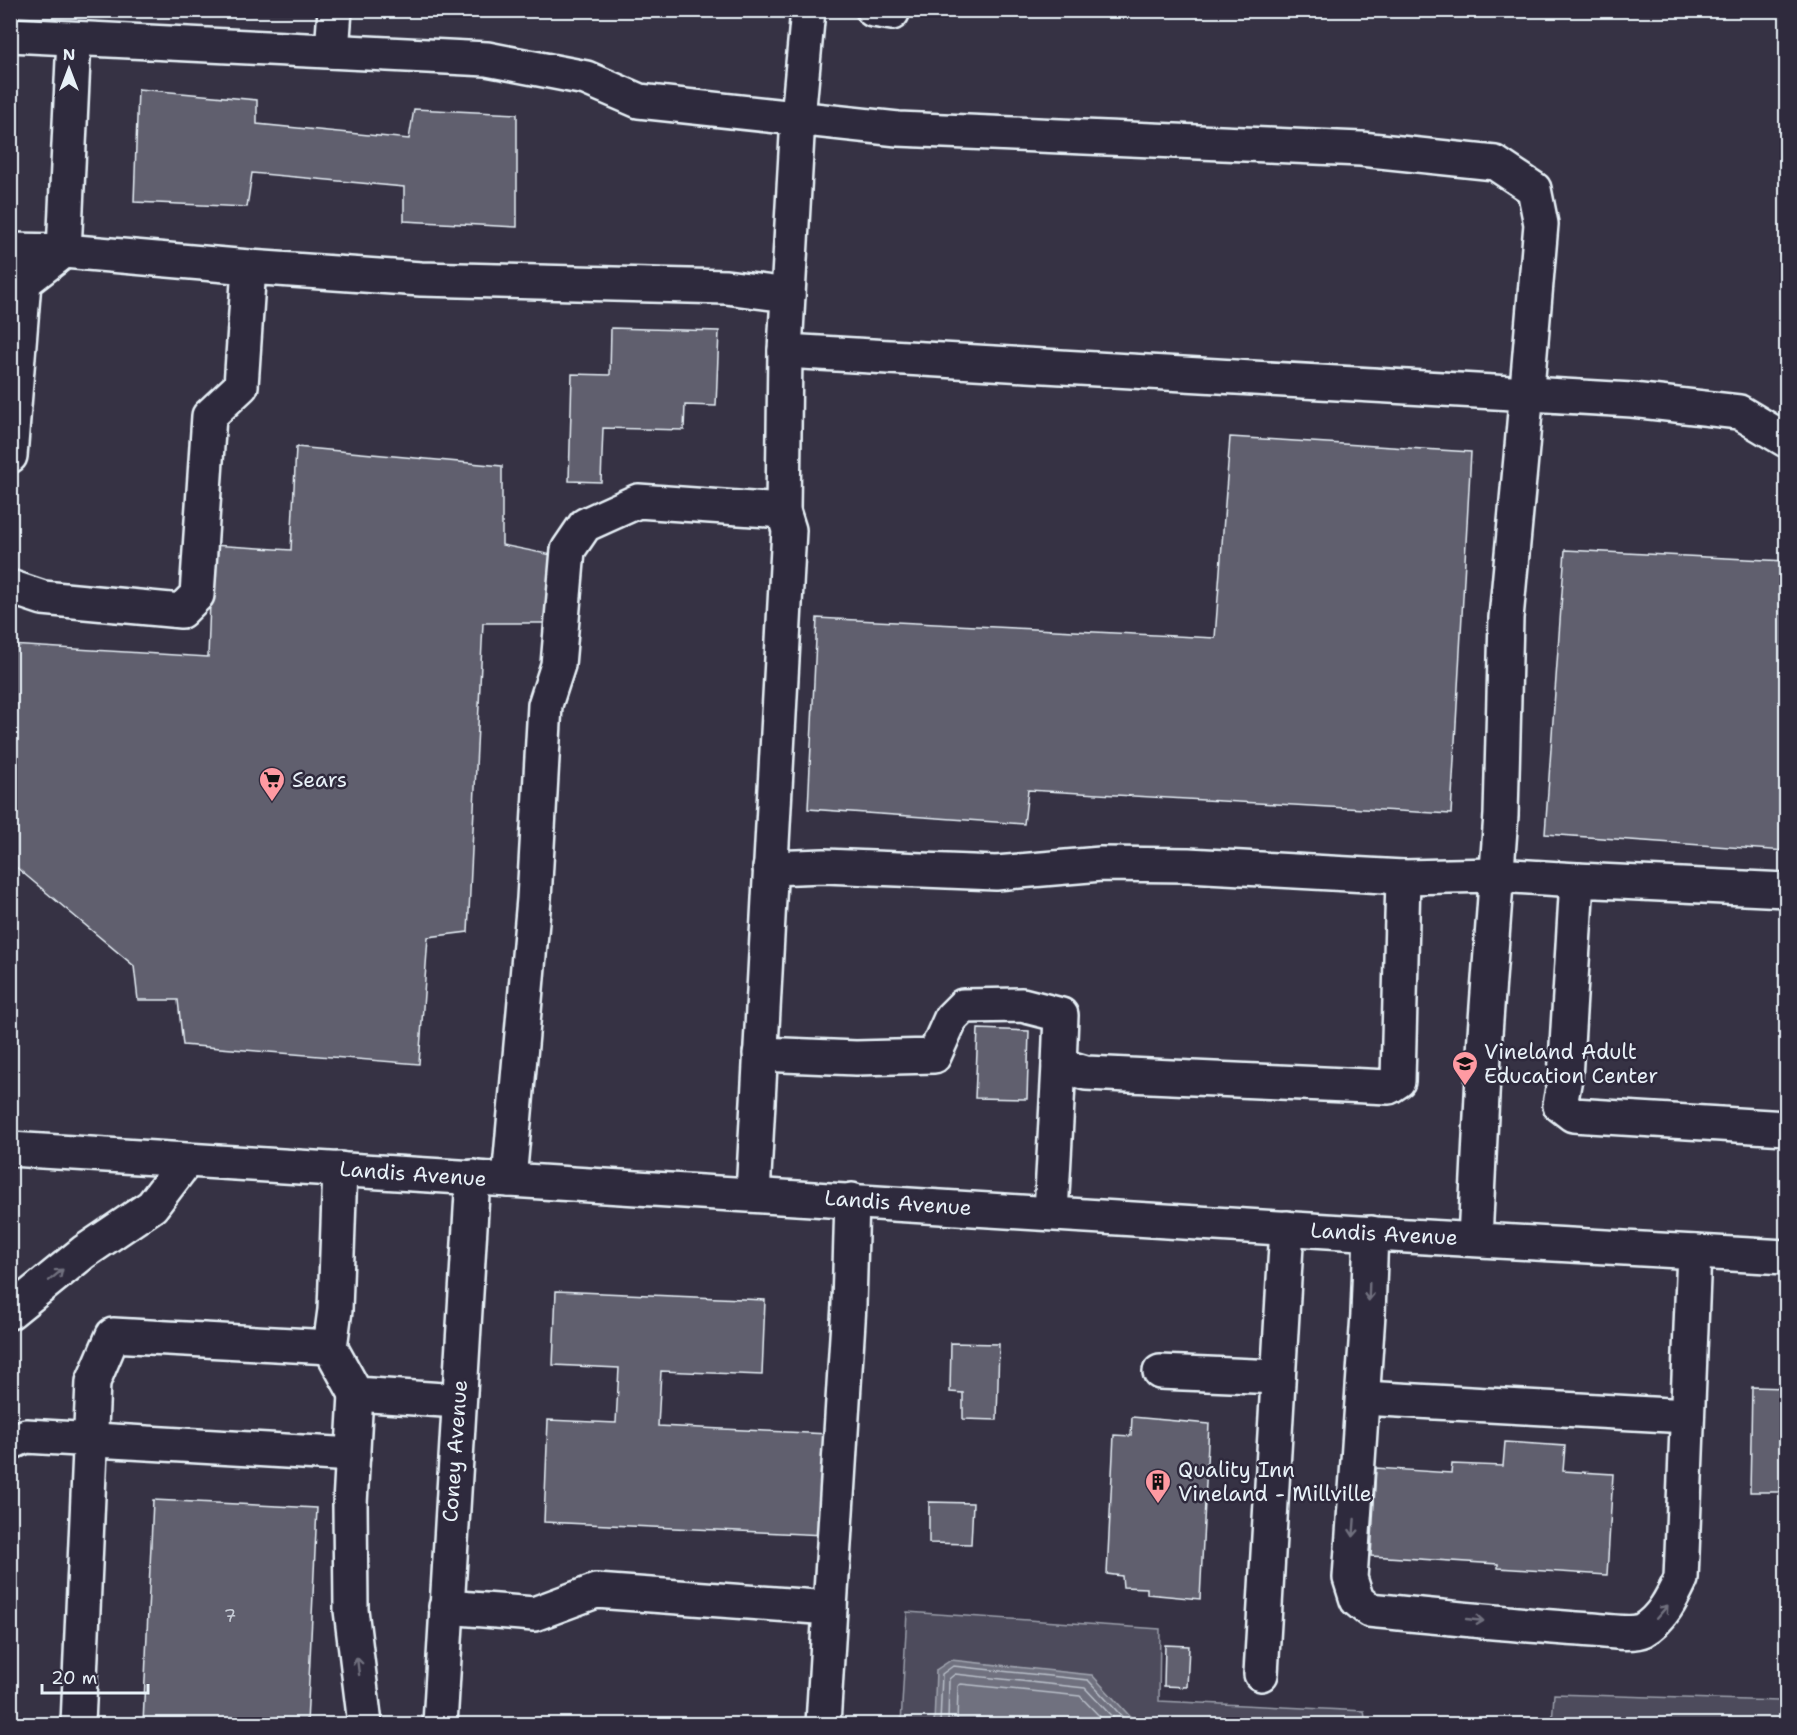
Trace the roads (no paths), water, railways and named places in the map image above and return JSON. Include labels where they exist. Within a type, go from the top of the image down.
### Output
[{"type":"main road","points":[[332,51],[335,10]]},
{"type":"main road","points":[[753,1194],[789,530],[783,511],[785,351],[798,118],[808,10]]},
{"type":"main road","points":[[873,10],[892,13],[892,10]]},
{"type":"main road","points":[[25,27],[74,39],[487,59],[586,78],[639,101],[898,129],[1361,149],[1495,164],[1534,189],[1541,224],[1506,618],[1501,815],[1485,1034],[1475,1239]]},
{"type":"main road","points":[[10,456],[24,282],[64,251],[74,39]]},
{"type":"main road","points":[[10,250],[64,251],[421,279],[726,287],[788,295]]},
{"type":"main road","points":[[10,587],[44,598],[181,611],[198,595],[209,416],[241,386],[249,267]]},
{"type":"main road","points":[[785,351],[1632,400],[1739,412],[1786,440]]},
{"type":"main road","points":[[509,1180],[534,899],[545,705],[558,665],[568,550],[585,525],[638,501],[783,511]]},
{"type":"main road","points":[[770,868],[824,866],[996,873],[1101,864],[1188,865],[1403,877],[1496,875],[1786,890]]},
{"type":"main road","points":[[1059,1065],[1086,1072],[1389,1087],[1398,1081],[1403,877]]},
{"type":"main road","points":[[1577,880],[1565,1078],[1560,1105],[1573,1115],[1786,1128]]},
{"type":"main road","points":[[760,1054],[856,1058],[934,1056],[951,1018],[963,1006],[1022,1005],[1061,1015],[1051,1213]]},
{"type":"main road","name":"Landis Avenue","points":[[10,1149],[1786,1257]]},
{"type":"main road","points":[[10,1312],[84,1252],[152,1206],[186,1161]]},
{"type":"main road","points":[[340,1169],[335,1310],[330,1347],[356,1394],[350,1504],[351,1610],[365,1725]]},
{"type":"main road","name":"Coney Avenue","points":[[440,1725],[473,1177]]},
{"type":"main road","points":[[823,1725],[849,1305],[852,1200]]},
{"type":"main road","points":[[1261,1674],[1287,1228]]},
{"type":"main road","points":[[1371,1233],[1363,1398],[1350,1578],[1357,1600],[1368,1610],[1621,1632],[1641,1632],[1653,1623],[1669,1604],[1681,1580],[1694,1252]]},
{"type":"main road","points":[[78,1725],[93,1383],[113,1335],[330,1347]]},
{"type":"main road","points":[[1160,1372],[1278,1377]]},
{"type":"main road","points":[[356,1394],[458,1401]]},
{"type":"main road","points":[[1363,1398],[1687,1416]]},
{"type":"main road","points":[[10,1443],[26,1436],[353,1455]]},
{"type":"main road","points":[[446,1607],[534,1614],[596,1591],[830,1608]]},
{"type":"water","points":[[951,1660],[1092,1675],[1137,1724],[934,1724],[936,1670]]},
{"type":"place","name":"Sears","points":[[272,803]]},
{"type":"place","name":"Vineland Adult Education Center","points":[[1465,1087]]},
{"type":"place","name":"Quality Inn Vineland - Millville","points":[[1158,1505]]}]
